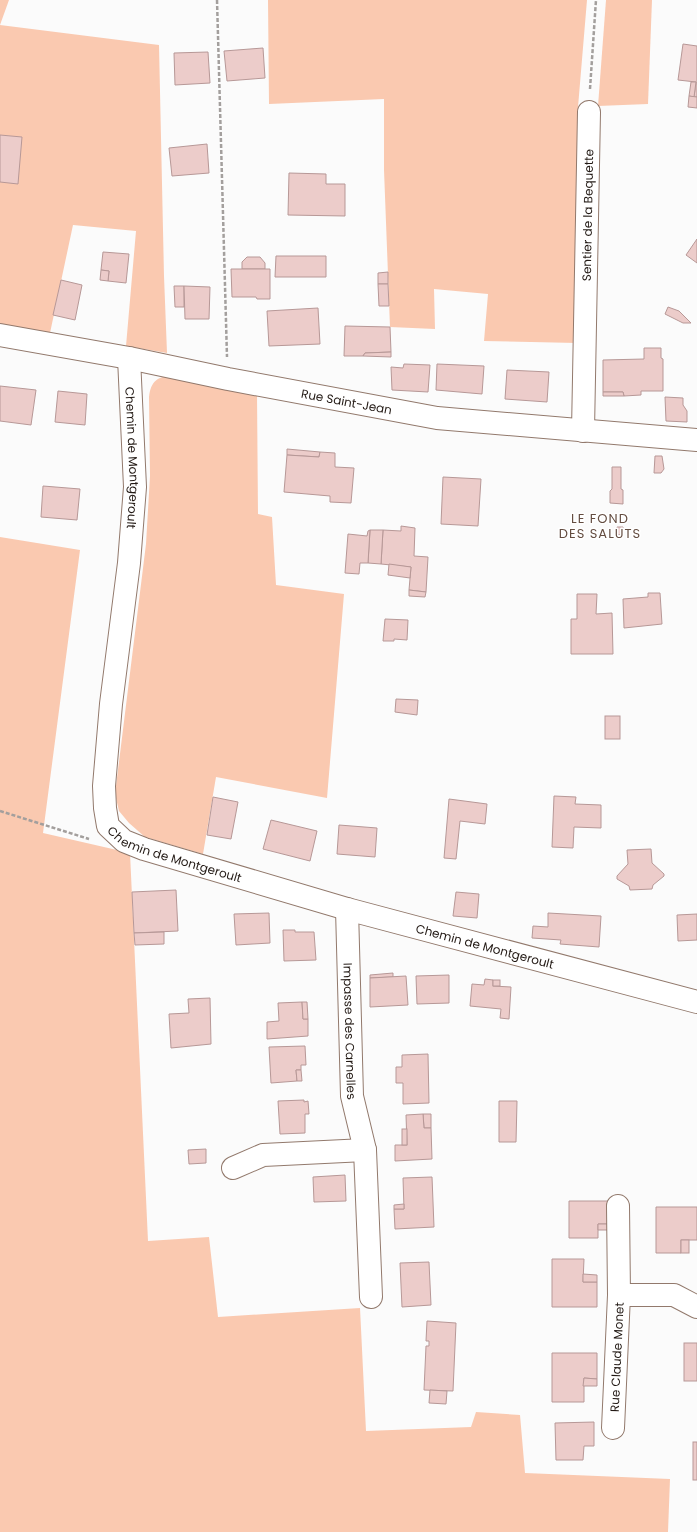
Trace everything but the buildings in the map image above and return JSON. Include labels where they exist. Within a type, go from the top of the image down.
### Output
[{"type":"street","name":"Sentier de la Bequette","points":[[583,431],[589,112]]},
{"type":"street","name":"Rue Saint-Jean","points":[[0,335],[129,358],[228,379],[437,418],[697,440]]},
{"type":"street","name":"Chemin de Montgeroult","points":[[129,358],[135,487],[129,563],[111,704],[104,786],[108,826],[124,841],[144,849],[347,909],[697,1002]]},
{"type":"street","name":"Impasse des Carnelles","points":[[347,909],[352,1096],[365,1150],[370,1297]]},
{"type":"street","points":[[233,1168],[264,1155],[365,1150]]},
{"type":"street","points":[[618,1206],[619,1295]]},
{"type":"street","name":"Rue Claude Monet","points":[[613,1428],[619,1295],[674,1295],[697,1308]]},
{"type":"path","points":[[217,0],[228,379]]},
{"type":"path","points":[[589,112],[596,0]]},
{"type":"path","points":[[0,811],[90,839],[108,826]]},
{"type":"shaded area","points":[[0,0],[9,0],[0,25]]},
{"type":"shaded area","points":[[268,0],[587,0],[578,107],[577,343],[484,341],[488,294],[434,289],[435,329],[390,327],[384,170],[384,99],[269,104]]},
{"type":"shaded area","points":[[606,0],[652,0],[648,104],[598,106]]},
{"type":"shaded area","points":[[0,25],[159,45],[167,353],[126,346],[136,231],[73,225],[50,333],[6,329],[0,324]]},
{"type":"shaded area","points":[[173,375],[257,394],[258,514],[272,517],[276,585],[344,594],[327,798],[216,777],[203,854],[145,837],[129,823],[119,811],[115,794],[146,544],[150,476],[149,397],[151,387],[156,381],[163,377]]},
{"type":"shaded area","points":[[0,537],[80,550],[43,833],[130,853],[148,1241],[209,1237],[218,1317],[360,1308],[366,1431],[471,1427],[476,1412],[520,1415],[525,1473],[670,1479],[668,1532],[0,1532]]},
{"type":"district","name":"LE FOND DES SALUTS","points":[[600,526]]}]
